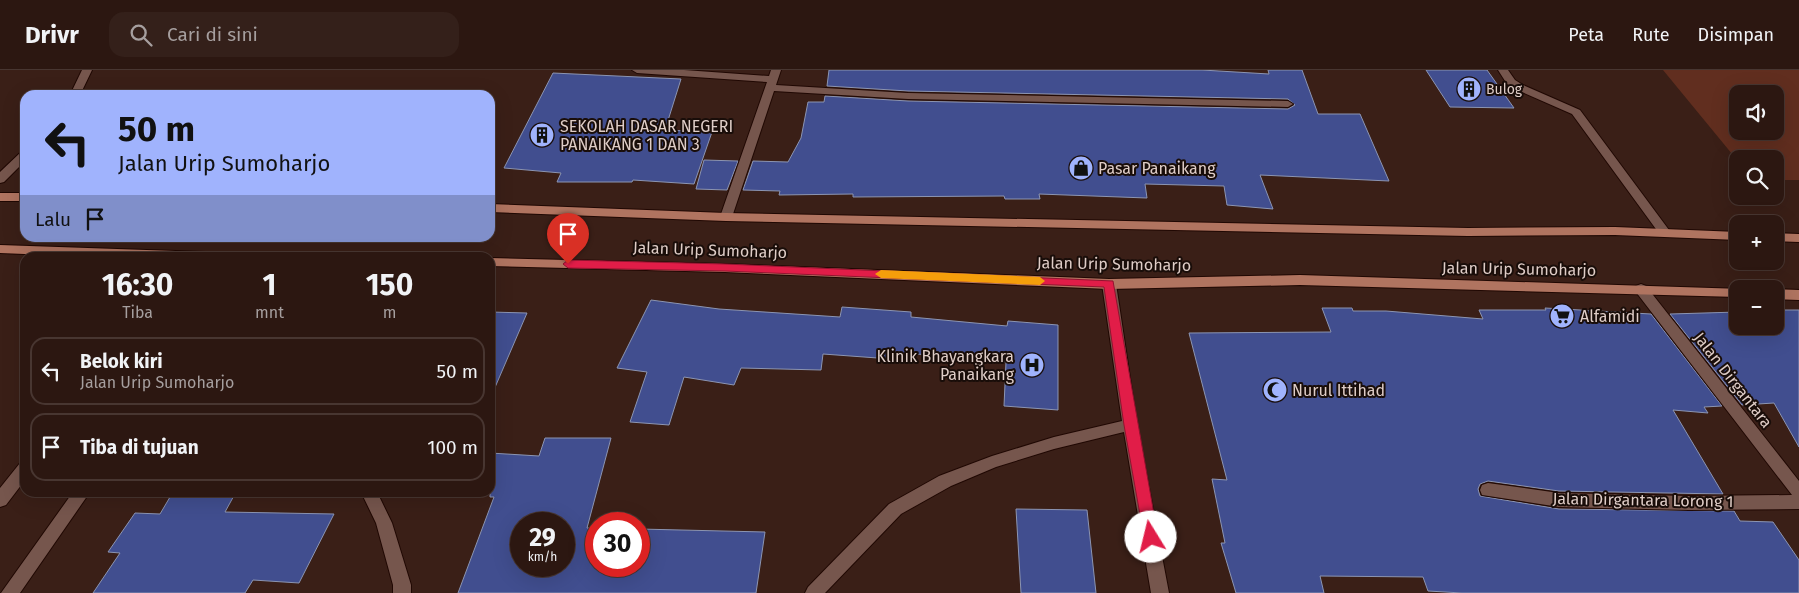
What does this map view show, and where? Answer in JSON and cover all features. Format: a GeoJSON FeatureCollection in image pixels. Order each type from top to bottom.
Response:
{"type":"FeatureCollection","features":[{"type":"Feature","properties":{"kind":"highway"},"geometry":{"type":"LineString","coordinates":[[0,197],[20,198]]}},
{"type":"Feature","properties":{"kind":"highway","name":"Jalan Urip Sumoharjo"},"geometry":{"type":"LineString","coordinates":[[495,208],[726,217],[1729,236]]}},
{"type":"Feature","properties":{"kind":"highway"},"geometry":{"type":"LineString","coordinates":[[1784,237],[1799,238]]}},
{"type":"Feature","properties":{"kind":"highway"},"geometry":{"type":"LineString","coordinates":[[0,248],[96,252]]}},
{"type":"Feature","properties":{"kind":"highway","name":"Jalan Urip Sumoharjo"},"geometry":{"type":"LineString","coordinates":[[495,262],[725,268],[1109,284],[1300,280],[1729,292]]}},
{"type":"Feature","properties":{"kind":"highway"},"geometry":{"type":"LineString","coordinates":[[1784,294],[1799,295]]}},
{"type":"Feature","properties":{"kind":"street"},"geometry":{"type":"LineString","coordinates":[[77,90],[87,70]]}},
{"type":"Feature","properties":{"kind":"street"},"geometry":{"type":"LineString","coordinates":[[637,70],[773,79],[908,96],[1288,104]]}},
{"type":"Feature","properties":{"kind":"street"},"geometry":{"type":"LineString","coordinates":[[1503,70],[1511,82],[1519,87],[1576,112],[1665,233]]}},
{"type":"Feature","properties":{"kind":"street"},"geometry":{"type":"LineString","coordinates":[[726,217],[773,79]]}},
{"type":"Feature","properties":{"kind":"street"},"geometry":{"type":"LineString","coordinates":[[0,179],[20,159]]}},
{"type":"Feature","properties":{"kind":"street"},"geometry":{"type":"LineString","coordinates":[[1109,284],[1130,425],[1160,593]]}},
{"type":"Feature","properties":{"kind":"street","name":"Jalan Dirgantara"},"geometry":{"type":"LineString","coordinates":[[1642,289],[1799,493]]}},
{"type":"Feature","properties":{"kind":"street"},"geometry":{"type":"LineString","coordinates":[[814,593],[895,509],[945,481],[992,462],[1054,443],[1130,425]]}},
{"type":"Feature","properties":{"kind":"street"},"geometry":{"type":"LineString","coordinates":[[0,500],[20,474]]}},
{"type":"Feature","properties":{"kind":"street","name":"Jalan Dirgantara Lorong 1"},"geometry":{"type":"LineString","coordinates":[[1488,490],[1559,500],[1689,503],[1799,502]]}},
{"type":"Feature","properties":{"kind":"street"},"geometry":{"type":"LineString","coordinates":[[10,593],[78,497]]}},
{"type":"Feature","properties":{"kind":"street"},"geometry":{"type":"LineString","coordinates":[[371,497],[384,523],[402,585],[402,593]]}},
{"type":"Feature","properties":{"kind":"shaded area"},"geometry":{"type":"Polygon","coordinates":[[[1663,70],[1799,70],[1799,180],[1784,180],[1784,150],[1729,150],[1663,70]]]}},
{"type":"Feature","properties":{"kind":"building"},"geometry":{"type":"Polygon","coordinates":[[[829,70],[1202,70],[1269,74],[1268,70],[1302,70],[1318,114],[1360,114],[1389,181],[1260,175],[1273,209],[1227,205],[1224,186],[1145,184],[1147,198],[1039,194],[1040,199],[1005,199],[1004,196],[853,197],[853,194],[779,195],[780,191],[743,190],[753,161],[788,162],[801,138],[808,102],[824,102],[825,96],[908,101],[1288,109],[1295,105],[1288,99],[908,91],[827,86],[829,70]]]}},
{"type":"Feature","properties":{"kind":"building","name":"Bulog"},"geometry":{"type":"Polygon","coordinates":[[[1426,70],[1487,70],[1514,108],[1450,107],[1426,70]]]}},
{"type":"Feature","properties":{"kind":"building"},"geometry":{"type":"Polygon","coordinates":[[[553,73],[681,79],[665,130],[712,132],[694,184],[633,180],[632,182],[557,182],[561,173],[504,168],[553,73]]]}},
{"type":"Feature","properties":{"kind":"building"},"geometry":{"type":"Polygon","coordinates":[[[704,160],[738,161],[727,190],[696,189],[704,160]]]}},
{"type":"Feature","properties":{"kind":"building"},"geometry":{"type":"Polygon","coordinates":[[[651,300],[719,309],[840,317],[842,307],[911,312],[911,317],[1007,326],[1008,321],[1058,325],[1058,410],[1004,406],[1006,362],[906,353],[905,360],[823,354],[821,370],[741,368],[734,385],[684,377],[669,425],[630,422],[647,372],[617,368],[651,300]]]}},
{"type":"Feature","properties":{"kind":"building"},"geometry":{"type":"Polygon","coordinates":[[[1322,308],[1352,308],[1353,311],[1386,311],[1483,319],[1479,310],[1546,310],[1545,308],[1651,314],[1722,406],[1704,407],[1708,413],[1673,410],[1723,494],[1559,491],[1488,481],[1480,484],[1478,489],[1480,496],[1559,509],[1734,511],[1740,521],[1773,522],[1799,560],[1799,593],[1462,593],[1428,591],[1423,577],[1320,576],[1324,593],[1236,593],[1221,543],[1225,543],[1212,479],[1227,480],[1189,333],[1331,332],[1322,308]]]}},
{"type":"Feature","properties":{"kind":"building"},"geometry":{"type":"Polygon","coordinates":[[[1784,310],[1799,310],[1799,447],[1774,403],[1742,405],[1670,314],[1729,312],[1729,335],[1784,335],[1784,310]]]}},
{"type":"Feature","properties":{"kind":"building"},"geometry":{"type":"Polygon","coordinates":[[[495,312],[527,313],[495,387],[495,312]]]}},
{"type":"Feature","properties":{"kind":"building"},"geometry":{"type":"Polygon","coordinates":[[[545,438],[611,438],[591,512],[585,512],[585,577],[650,577],[650,529],[765,532],[756,593],[458,593],[495,497],[495,453],[539,456],[545,438]]]}},
{"type":"Feature","properties":{"kind":"building"},"geometry":{"type":"Polygon","coordinates":[[[170,497],[233,497],[225,512],[334,514],[299,583],[253,580],[245,593],[93,593],[120,553],[108,552],[135,513],[160,514],[170,497]]]}},
{"type":"Feature","properties":{"kind":"building"},"geometry":{"type":"Polygon","coordinates":[[[1016,509],[1087,510],[1096,593],[1021,593],[1016,509]]]}},
{"type":"Feature","properties":{"kind":"slow traffic"},"geometry":{"type":"LineString","coordinates":[[881,274],[1040,281]]}},
{"type":"Feature","properties":{"kind":"place","name":"Bulog"},"geometry":{"type":"Point","coordinates":[1469,89]}},
{"type":"Feature","properties":{"kind":"place","name":"SEKOLAH DASAR NEGERI PANAIKANG 1 DAN 3"},"geometry":{"type":"Point","coordinates":[542,135]}},
{"type":"Feature","properties":{"kind":"place","name":"Pasar Panaikang"},"geometry":{"type":"Point","coordinates":[1081,168]}},
{"type":"Feature","properties":{"kind":"place","name":"Alfamidi"},"geometry":{"type":"Point","coordinates":[1562,316]}},
{"type":"Feature","properties":{"kind":"place","name":"Klinik Bhayangkara Panaikang"},"geometry":{"type":"Point","coordinates":[1032,365]}},
{"type":"Feature","properties":{"kind":"place","name":"Nurul Ittihad"},"geometry":{"type":"Point","coordinates":[1275,390]}},
{"type":"Feature","properties":{"kind":"route"},"geometry":{"type":"LineString","coordinates":[[568,264],[725,268],[1109,284],[1130,425],[1151,537]]}}]}
